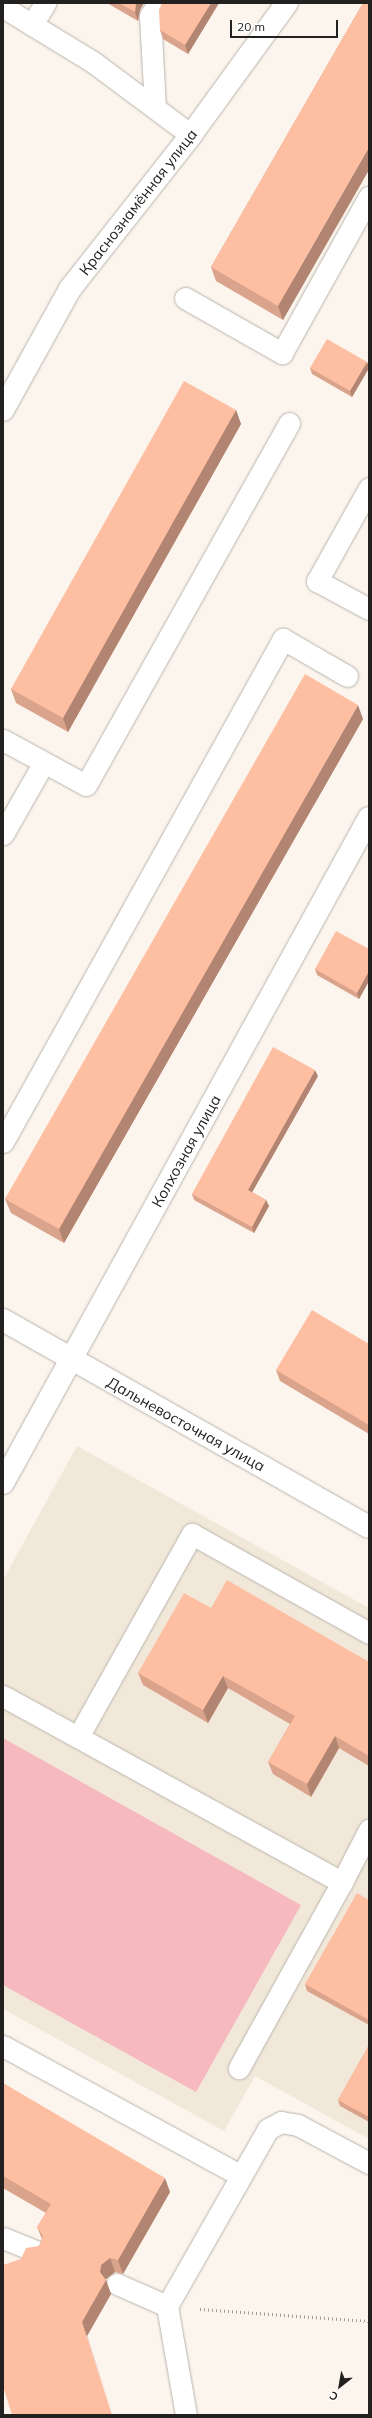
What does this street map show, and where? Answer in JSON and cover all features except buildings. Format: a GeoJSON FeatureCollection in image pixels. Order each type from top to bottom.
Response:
{"type":"FeatureCollection","features":[{"type":"Feature","properties":{"kind":"street","name":"Краснознамённая улица"},"geometry":{"type":"LineString","coordinates":[[3,410],[70,289],[191,135],[287,3]]}},
{"type":"Feature","properties":{"kind":"street","name":"Колхозная улица"},"geometry":{"type":"LineString","coordinates":[[3,1483],[369,818]]}},
{"type":"Feature","properties":{"kind":"street","name":"Дальневосточная улица"},"geometry":{"type":"LineString","coordinates":[[3,1320],[369,1527]]}},
{"type":"Feature","properties":{"kind":"lane"},"geometry":{"type":"LineString","coordinates":[[32,25],[45,3]]}},
{"type":"Feature","properties":{"kind":"lane"},"geometry":{"type":"LineString","coordinates":[[154,108],[150,16],[158,3]]}},
{"type":"Feature","properties":{"kind":"lane"},"geometry":{"type":"LineString","coordinates":[[3,7],[93,62],[191,135]]}},
{"type":"Feature","properties":{"kind":"lane"},"geometry":{"type":"LineString","coordinates":[[185,298],[282,353],[369,197]]}},
{"type":"Feature","properties":{"kind":"lane"},"geometry":{"type":"LineString","coordinates":[[3,740],[43,764],[86,785],[290,423]]}},
{"type":"Feature","properties":{"kind":"lane"},"geometry":{"type":"LineString","coordinates":[[369,488],[317,581],[369,609]]}},
{"type":"Feature","properties":{"kind":"lane"},"geometry":{"type":"LineString","coordinates":[[3,1142],[283,639],[347,676]]}},
{"type":"Feature","properties":{"kind":"lane"},"geometry":{"type":"LineString","coordinates":[[3,834],[43,764]]}},
{"type":"Feature","properties":{"kind":"lane"},"geometry":{"type":"LineString","coordinates":[[78,1737],[192,1534],[369,1633]]}},
{"type":"Feature","properties":{"kind":"lane"},"geometry":{"type":"LineString","coordinates":[[3,1696],[342,1882]]}},
{"type":"Feature","properties":{"kind":"lane"},"geometry":{"type":"LineString","coordinates":[[239,2068],[342,1882],[369,1830]]}},
{"type":"Feature","properties":{"kind":"lane"},"geometry":{"type":"LineString","coordinates":[[3,2046],[241,2176]]}},
{"type":"Feature","properties":{"kind":"lane"},"geometry":{"type":"LineString","coordinates":[[186,2415],[167,2306],[268,2129],[281,2122],[298,2125],[369,2163]]}},
{"type":"Feature","properties":{"kind":"lane"},"geometry":{"type":"LineString","coordinates":[[3,2238],[36,2251]]}},
{"type":"Feature","properties":{"kind":"lane"},"geometry":{"type":"LineString","coordinates":[[117,2284],[167,2306]]}},
{"type":"Feature","properties":{"kind":"path"},"geometry":{"type":"LineString","coordinates":[[167,2306],[369,2321]]}},
{"type":"Feature","properties":{"kind":"shaded area"},"geometry":{"type":"Polygon","coordinates":[[[77,1446],[369,1608],[369,2139],[255,2076],[224,2131],[3,2009],[3,1580],[77,1446]]]}},
{"type":"Feature","properties":{"kind":"shaded area"},"geometry":{"type":"Polygon","coordinates":[[[3,1738],[301,1905],[196,2092],[3,1985],[3,1738]]]}}]}
